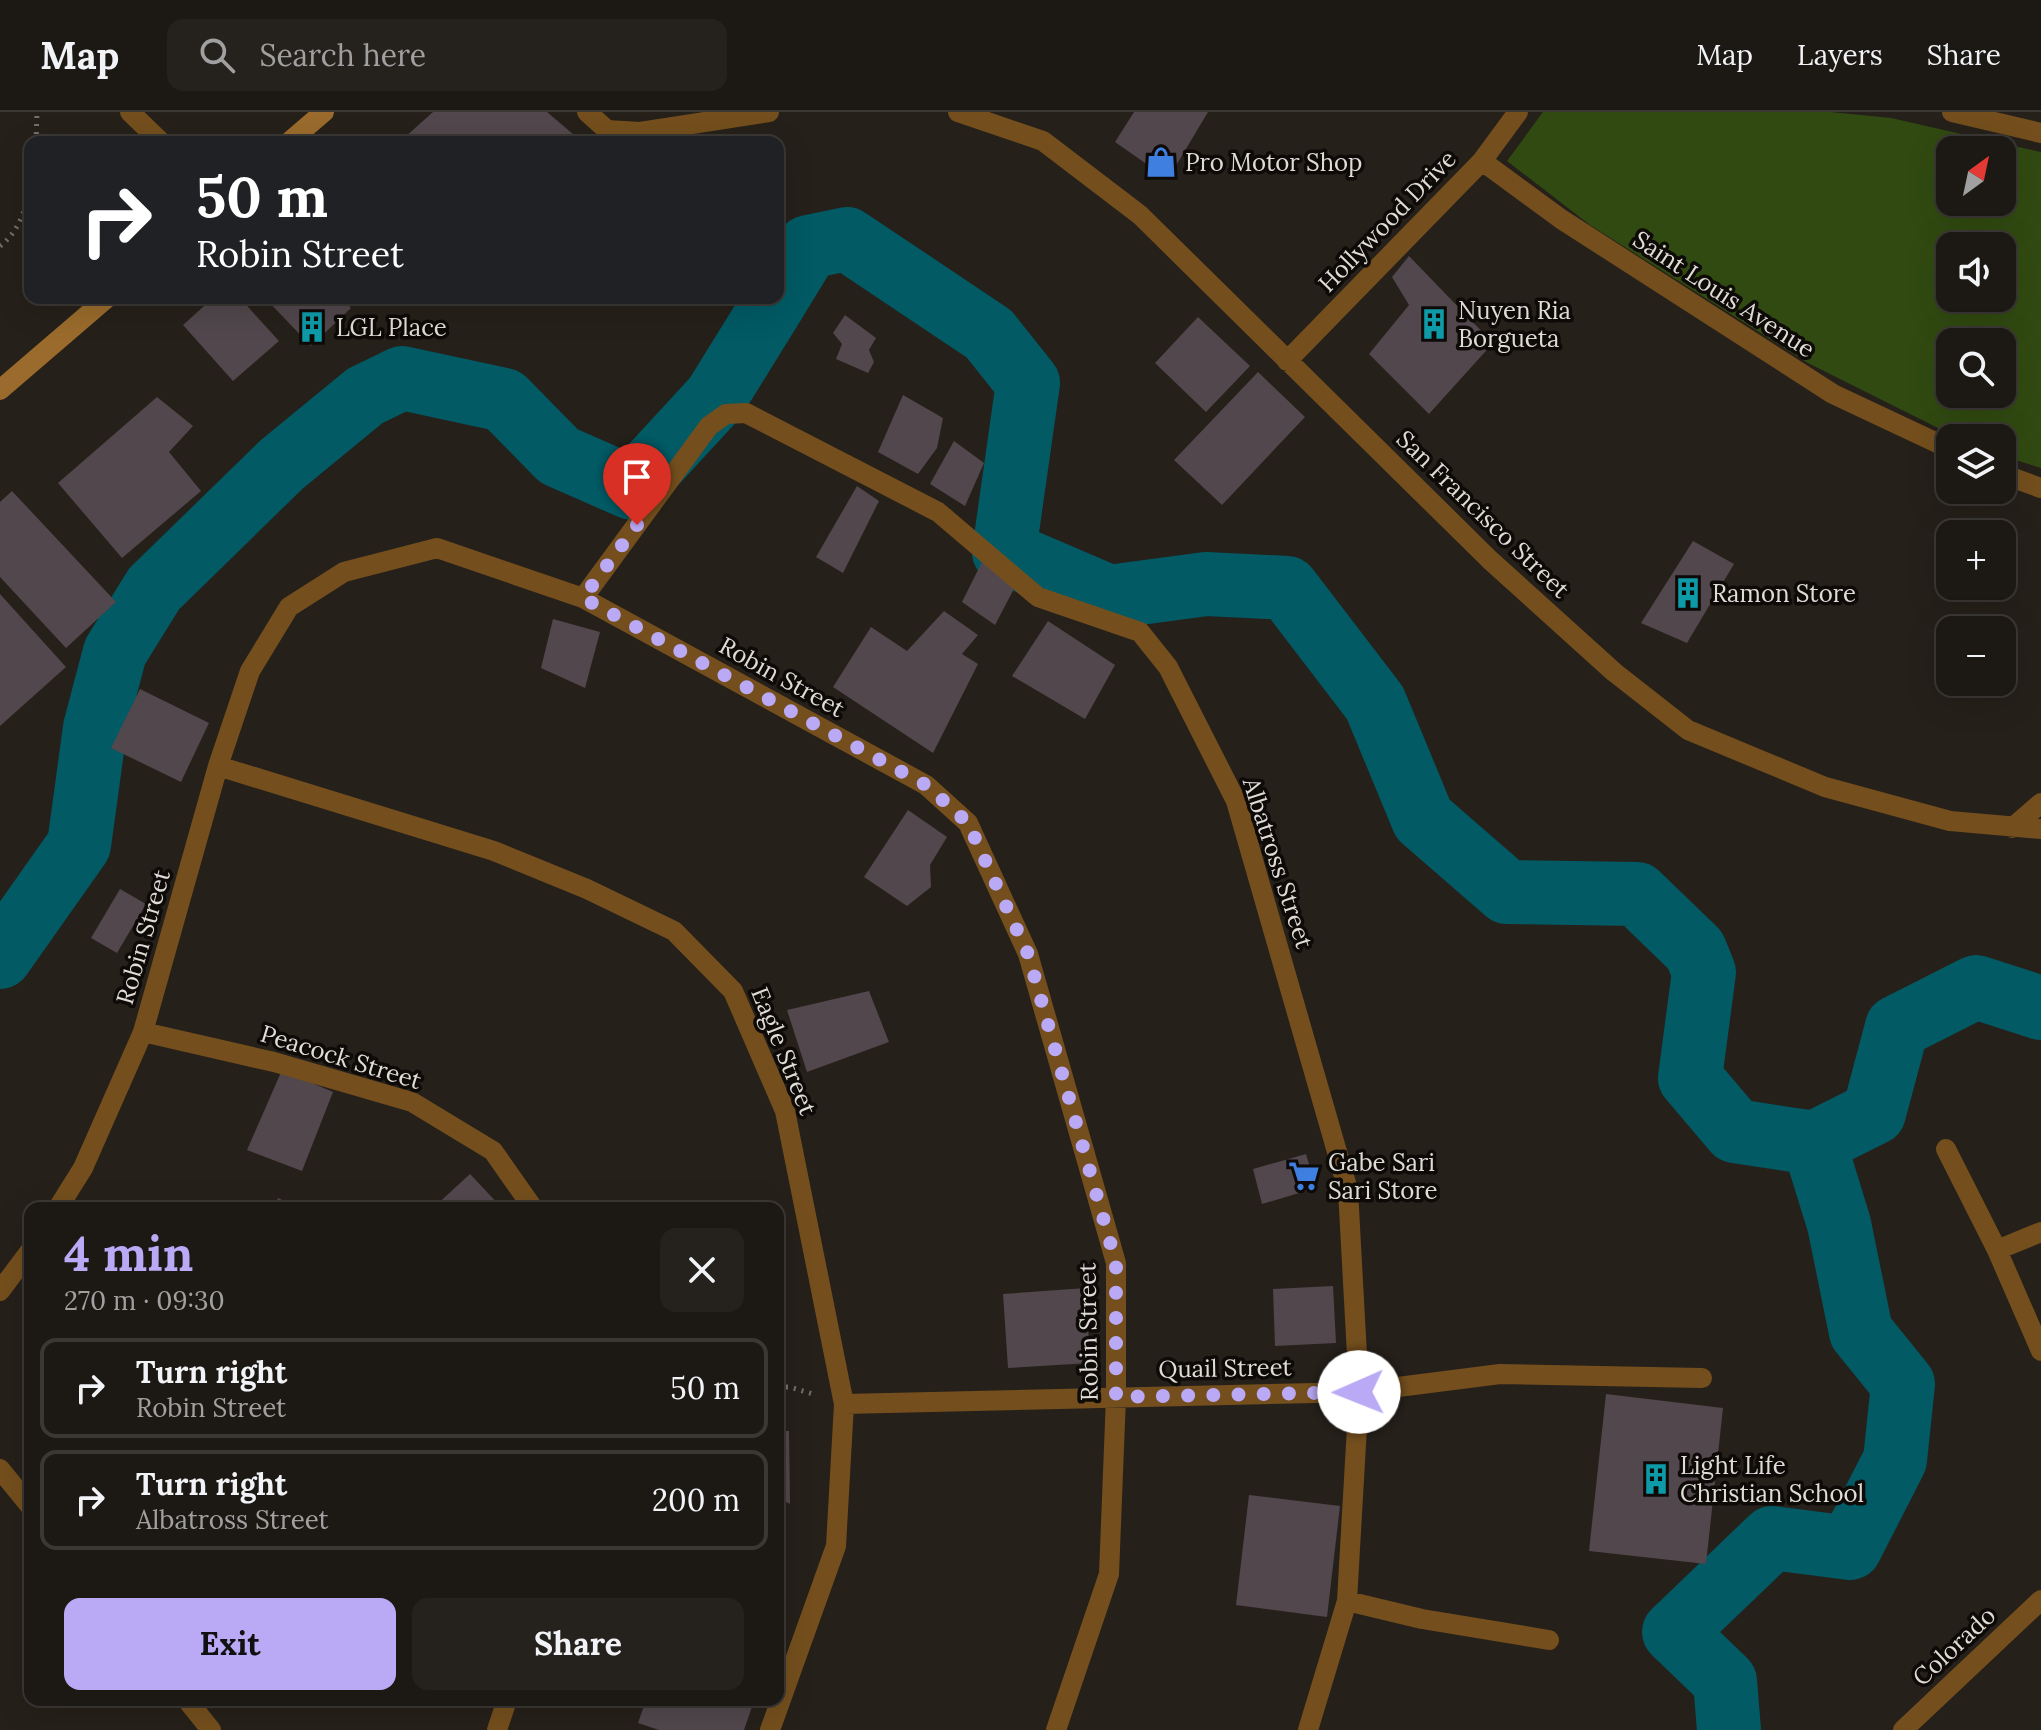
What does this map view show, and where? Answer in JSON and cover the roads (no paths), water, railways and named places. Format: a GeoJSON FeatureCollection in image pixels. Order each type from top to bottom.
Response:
{"type":"FeatureCollection","features":[{"type":"Feature","properties":{"kind":"street"},"geometry":{"type":"LineString","coordinates":[[130,112],[155,136]]}},
{"type":"Feature","properties":{"kind":"street"},"geometry":{"type":"LineString","coordinates":[[296,136],[324,112]]}},
{"type":"Feature","properties":{"kind":"street"},"geometry":{"type":"LineString","coordinates":[[587,112],[606,136],[769,112]]}},
{"type":"Feature","properties":{"kind":"street","name":"San Francisco Street"},"geometry":{"type":"LineString","coordinates":[[958,112],[1043,141],[1140,215],[1490,560],[1614,672],[1688,730],[1825,787],[1950,821],[2041,829]]}},
{"type":"Feature","properties":{"kind":"street","name":"Hollywood Drive"},"geometry":{"type":"LineString","coordinates":[[1287,361],[1482,161],[1518,112]]}},
{"type":"Feature","properties":{"kind":"street"},"geometry":{"type":"LineString","coordinates":[[1952,112],[2041,133]]}},
{"type":"Feature","properties":{"kind":"street","name":"Saint Louis Avenue"},"geometry":{"type":"LineString","coordinates":[[1482,161],[1561,219],[1833,394],[1936,442]]}},
{"type":"Feature","properties":{"kind":"street"},"geometry":{"type":"LineString","coordinates":[[0,390],[100,304]]}},
{"type":"Feature","properties":{"kind":"street","name":"Albatross Street"},"geometry":{"type":"LineString","coordinates":[[583,598],[709,426],[726,414],[746,413],[938,512],[1038,597],[1140,632],[1168,667],[1236,801],[1348,1190],[1359,1392],[1347,1601],[1308,1730]]}},
{"type":"Feature","properties":{"kind":"street"},"geometry":{"type":"LineString","coordinates":[[2016,479],[2041,488]]}},
{"type":"Feature","properties":{"kind":"street","name":"Robin Street"},"geometry":{"type":"LineString","coordinates":[[62,1202],[83,1168],[143,1032],[218,766],[250,671],[289,607],[344,572],[437,548],[583,598],[926,785],[968,823],[1028,954],[1116,1263],[1116,1397],[1109,1574],[1056,1730]]}},
{"type":"Feature","properties":{"kind":"street","name":"Eagle Street"},"geometry":{"type":"LineString","coordinates":[[218,766],[494,851],[587,889],[674,931],[733,991],[785,1111],[844,1404],[836,1546],[784,1691]]}},
{"type":"Feature","properties":{"kind":"street"},"geometry":{"type":"LineString","coordinates":[[2012,828],[2041,803]]}},
{"type":"Feature","properties":{"kind":"street","name":"Peacock Street"},"geometry":{"type":"LineString","coordinates":[[143,1032],[274,1062],[412,1102],[493,1151],[529,1202]]}},
{"type":"Feature","properties":{"kind":"street"},"geometry":{"type":"LineString","coordinates":[[1946,1149],[1997,1250],[2041,1351]]}},
{"type":"Feature","properties":{"kind":"street"},"geometry":{"type":"LineString","coordinates":[[1997,1250],[2041,1232]]}},
{"type":"Feature","properties":{"kind":"street"},"geometry":{"type":"LineString","coordinates":[[0,1291],[24,1259]]}},
{"type":"Feature","properties":{"kind":"street","name":"Quail Street"},"geometry":{"type":"LineString","coordinates":[[844,1404],[1359,1392],[1500,1374],[1702,1378]]}},
{"type":"Feature","properties":{"kind":"street"},"geometry":{"type":"LineString","coordinates":[[0,1469],[24,1499]]}},
{"type":"Feature","properties":{"kind":"street","name":"Colorado"},"geometry":{"type":"LineString","coordinates":[[1903,1730],[2041,1600]]}},
{"type":"Feature","properties":{"kind":"street"},"geometry":{"type":"LineString","coordinates":[[1347,1601],[1412,1617],[1549,1640]]}},
{"type":"Feature","properties":{"kind":"street"},"geometry":{"type":"LineString","coordinates":[[192,1706],[211,1730]]}},
{"type":"Feature","properties":{"kind":"street"},"geometry":{"type":"LineString","coordinates":[[497,1730],[505,1706]]}},
{"type":"Feature","properties":{"kind":"street","name":"Eagle Street"},"geometry":{"type":"LineString","coordinates":[[770,1730],[779,1706]]}},
{"type":"Feature","properties":{"kind":"waterway"},"geometry":{"type":"LineString","coordinates":[[784,286],[808,247],[847,239],[989,334],[1028,383],[1004,552],[1109,597],[1206,584],[1287,588],[1375,703],[1423,819],[1507,892],[1637,894],[1695,950],[1704,972],[1690,1078],[1735,1131],[1814,1143],[1874,1113],[1897,1027],[1976,987],[2041,1008]]}},
{"type":"Feature","properties":{"kind":"waterway"},"geometry":{"type":"LineString","coordinates":[[0,957],[79,845],[95,728],[115,652],[154,589],[281,465],[365,396],[402,378],[504,400],[559,456],[632,488],[715,398],[773,304]]}},
{"type":"Feature","properties":{"kind":"waterway"},"geometry":{"type":"LineString","coordinates":[[1729,1730],[1725,1681],[1674,1632],[1772,1538],[1850,1548],[1895,1460],[1903,1384],[1861,1332],[1839,1224],[1814,1143]]}},
{"type":"Feature","properties":{"kind":"place","name":"Pro Motor Shop"},"geometry":{"type":"Point","coordinates":[1161,162]}},
{"type":"Feature","properties":{"kind":"place","name":"Nuyen Ria Borgueta"},"geometry":{"type":"Point","coordinates":[1434,324]}},
{"type":"Feature","properties":{"kind":"place","name":"LGL Place"},"geometry":{"type":"Point","coordinates":[312,327]}},
{"type":"Feature","properties":{"kind":"place","name":"Ramon Store"},"geometry":{"type":"Point","coordinates":[1688,593]}},
{"type":"Feature","properties":{"kind":"place","name":"Gabe Sari Sari Store"},"geometry":{"type":"Point","coordinates":[1304,1176]}},
{"type":"Feature","properties":{"kind":"place","name":"Light Life Christian School"},"geometry":{"type":"Point","coordinates":[1656,1479]}}]}
